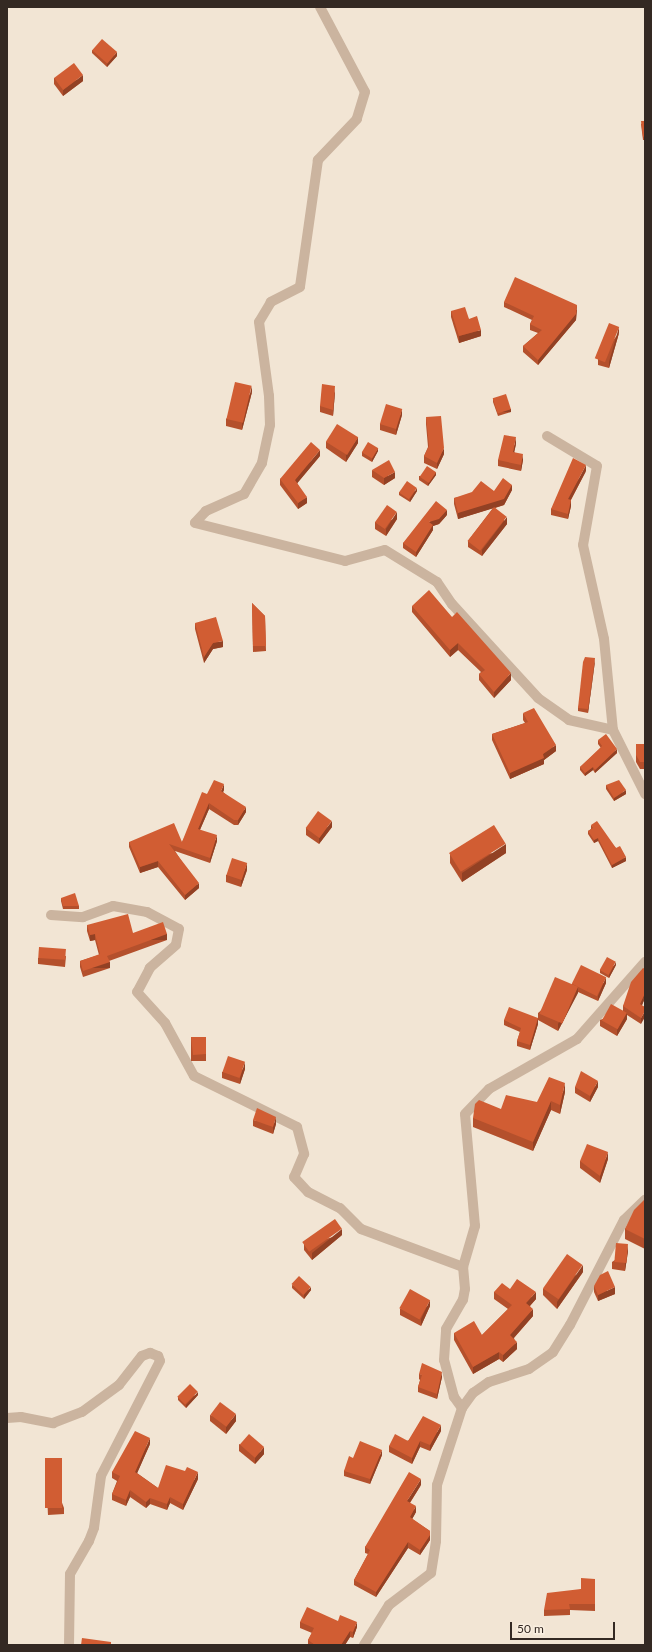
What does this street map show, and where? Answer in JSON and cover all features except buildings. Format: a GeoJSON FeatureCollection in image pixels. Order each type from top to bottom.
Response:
{"type":"FeatureCollection","features":[{"type":"Feature","properties":{"kind":"street"},"geometry":{"type":"LineString","coordinates":[[320,7],[364,92],[357,119],[318,160],[300,287],[272,302],[259,322],[269,396],[270,425],[262,463],[244,494],[206,511],[195,523],[345,561],[385,550],[437,582],[452,604],[538,698],[569,720],[613,730]]}},
{"type":"Feature","properties":{"kind":"street"},"geometry":{"type":"LineString","coordinates":[[547,436],[597,466],[583,545],[604,639],[613,730],[645,794]]}},
{"type":"Feature","properties":{"kind":"street"},"geometry":{"type":"LineString","coordinates":[[51,915],[83,917],[113,906],[147,912],[179,929],[176,945],[150,968],[137,992],[165,1023],[194,1076],[298,1127],[304,1154],[294,1177],[308,1192],[340,1208],[361,1229],[463,1267]]}},
{"type":"Feature","properties":{"kind":"street"},"geometry":{"type":"LineString","coordinates":[[462,1408],[454,1397],[444,1360],[446,1329],[463,1300],[465,1289],[463,1267],[475,1226],[465,1114],[489,1090],[577,1039],[645,962]]}},
{"type":"Feature","properties":{"kind":"street"},"geometry":{"type":"LineString","coordinates":[[364,1645],[389,1605],[431,1572],[436,1541],[437,1485],[462,1408],[473,1393],[489,1382],[529,1369],[553,1352],[570,1325],[624,1220],[645,1200]]}},
{"type":"Feature","properties":{"kind":"street"},"geometry":{"type":"LineString","coordinates":[[7,1418],[21,1417],[53,1424],[82,1412],[112,1390],[142,1356],[150,1353],[158,1356],[160,1361],[102,1476],[94,1528],[70,1574],[69,1645]]}}]}
